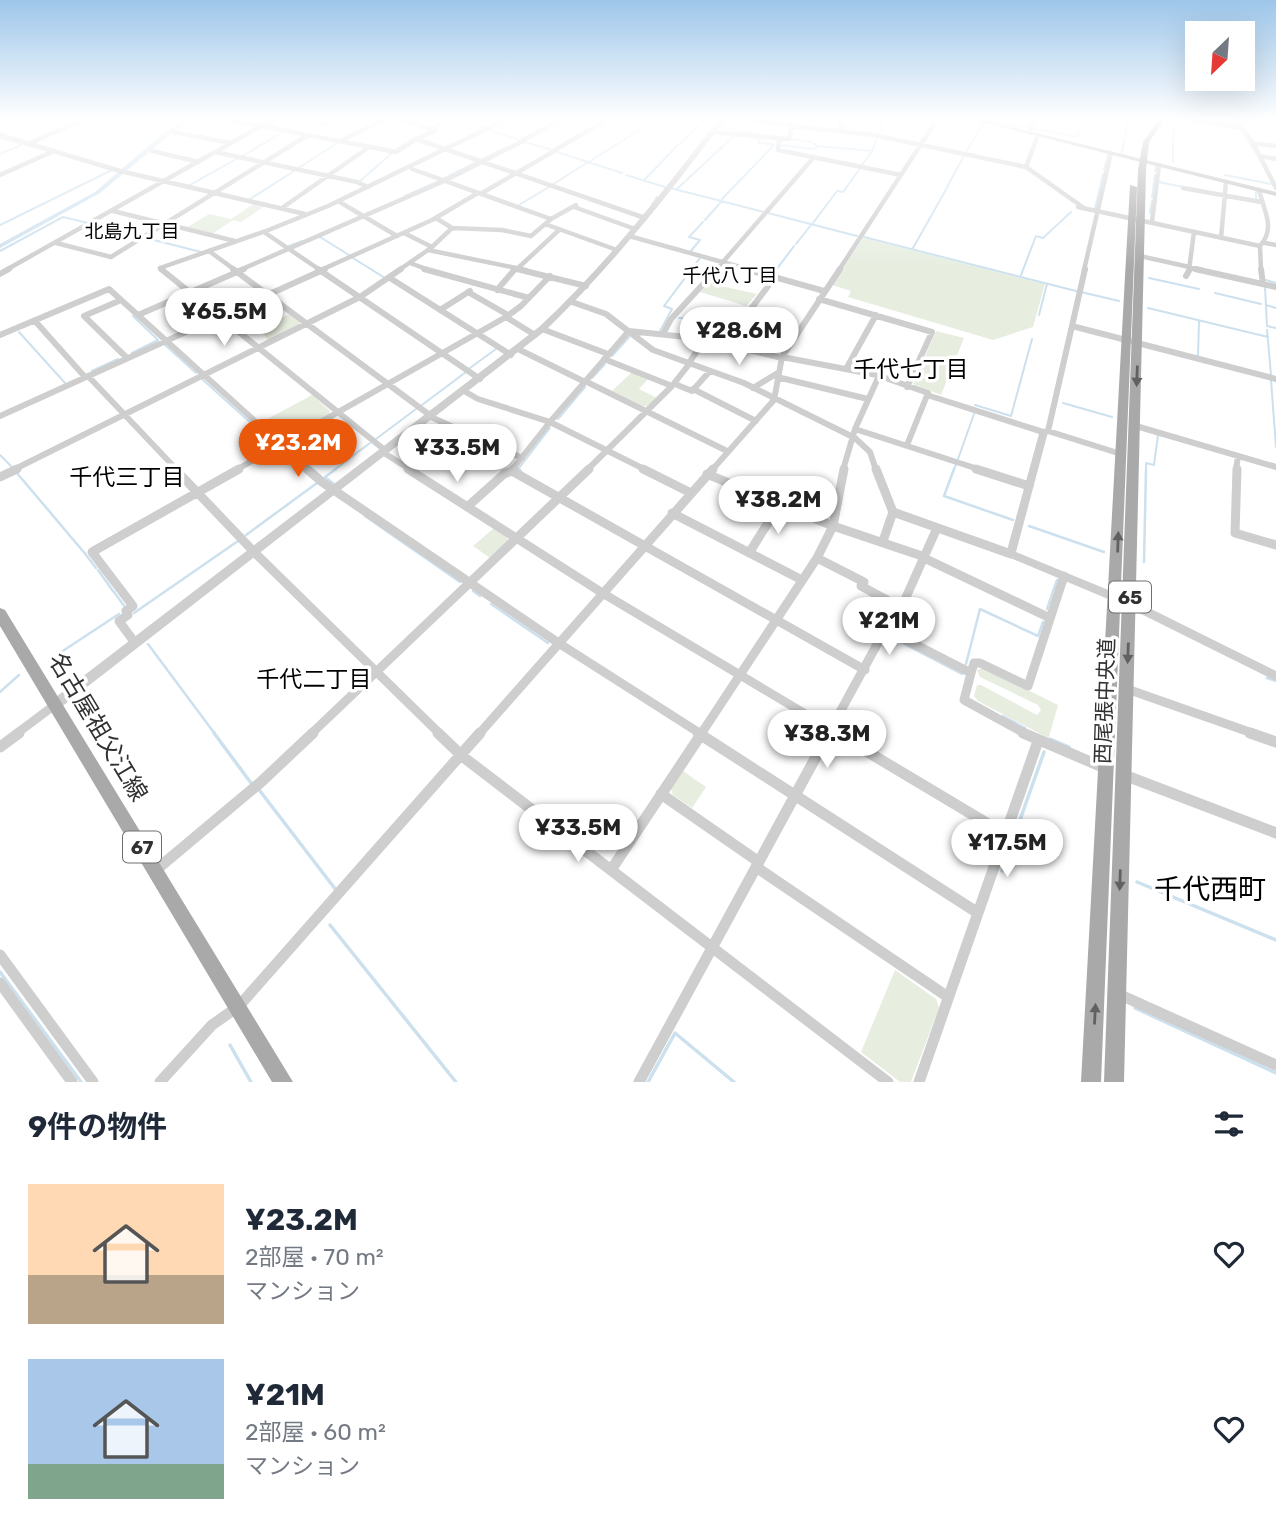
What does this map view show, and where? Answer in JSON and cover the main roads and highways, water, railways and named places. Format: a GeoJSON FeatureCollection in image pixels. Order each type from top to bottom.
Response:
{"type":"FeatureCollection","features":[{"type":"Feature","properties":{"kind":"main road","name":"西尾張中央道"},"geometry":{"type":"LineString","coordinates":[[1091,1082],[1121,454],[1140,256],[1140,168]]}},
{"type":"Feature","properties":{"kind":"main road","name":"西尾張中央道"},"geometry":{"type":"LineString","coordinates":[[1114,1082],[1136,426],[1132,342],[1141,220],[1146,195],[1141,168]]}},
{"type":"Feature","properties":{"kind":"main road"},"geometry":{"type":"LineString","coordinates":[[1173,168],[1276,194]]}},
{"type":"Feature","properties":{"kind":"main road","name":"名古屋祖父江線"},"geometry":{"type":"LineString","coordinates":[[0,614],[283,1082]]}},
{"type":"Feature","properties":{"kind":"water"},"geometry":{"type":"Polygon","coordinates":[[[122,168],[129,168],[100,193],[0,248],[0,244],[95,192],[122,168]]]}},
{"type":"Feature","properties":{"kind":"waterway"},"geometry":{"type":"LineString","coordinates":[[190,185],[219,168]]}},
{"type":"Feature","properties":{"kind":"waterway"},"geometry":{"type":"LineString","coordinates":[[360,181],[374,168]]}},
{"type":"Feature","properties":{"kind":"waterway"},"geometry":{"type":"LineString","coordinates":[[443,179],[463,168]]}},
{"type":"Feature","properties":{"kind":"waterway"},"geometry":{"type":"LineString","coordinates":[[552,185],[578,168]]}},
{"type":"Feature","properties":{"kind":"waterway"},"geometry":{"type":"LineString","coordinates":[[608,168],[622,173]]}},
{"type":"Feature","properties":{"kind":"waterway"},"geometry":{"type":"LineString","coordinates":[[645,179],[655,168]]}},
{"type":"Feature","properties":{"kind":"waterway"},"geometry":{"type":"LineString","coordinates":[[678,188],[699,168]]}},
{"type":"Feature","properties":{"kind":"waterway"},"geometry":{"type":"LineString","coordinates":[[722,199],[751,168]]}},
{"type":"Feature","properties":{"kind":"waterway"},"geometry":{"type":"LineString","coordinates":[[813,223],[837,191],[843,192],[860,168]]}},
{"type":"Feature","properties":{"kind":"waterway"},"geometry":{"type":"LineString","coordinates":[[948,185],[957,168]]}},
{"type":"Feature","properties":{"kind":"waterway"},"geometry":{"type":"LineString","coordinates":[[0,225],[112,170]]}},
{"type":"Feature","properties":{"kind":"waterway"},"geometry":{"type":"LineString","coordinates":[[250,199],[294,171]]}},
{"type":"Feature","properties":{"kind":"waterway"},"geometry":{"type":"LineString","coordinates":[[1095,209],[1103,174]]}},
{"type":"Feature","properties":{"kind":"waterway"},"geometry":{"type":"LineString","coordinates":[[626,175],[665,187]]}},
{"type":"Feature","properties":{"kind":"waterway"},"geometry":{"type":"LineString","coordinates":[[1153,189],[1155,175]]}},
{"type":"Feature","properties":{"kind":"waterway"},"geometry":{"type":"LineString","coordinates":[[1225,175],[1271,184]]}},
{"type":"Feature","properties":{"kind":"waterway"},"geometry":{"type":"LineString","coordinates":[[405,196],[439,181]]}},
{"type":"Feature","properties":{"kind":"waterway"},"geometry":{"type":"LineString","coordinates":[[1159,182],[1183,187]]}},
{"type":"Feature","properties":{"kind":"waterway"},"geometry":{"type":"LineString","coordinates":[[913,248],[948,186]]}},
{"type":"Feature","properties":{"kind":"waterway"},"geometry":{"type":"LineString","coordinates":[[519,205],[549,187]]}},
{"type":"Feature","properties":{"kind":"waterway"},"geometry":{"type":"LineString","coordinates":[[671,188],[685,192]]}},
{"type":"Feature","properties":{"kind":"waterway"},"geometry":{"type":"LineString","coordinates":[[1152,197],[1153,191]]}},
{"type":"Feature","properties":{"kind":"waterway"},"geometry":{"type":"LineString","coordinates":[[686,192],[764,212]]}},
{"type":"Feature","properties":{"kind":"waterway"},"geometry":{"type":"LineString","coordinates":[[1256,192],[1256,200]]}},
{"type":"Feature","properties":{"kind":"waterway"},"geometry":{"type":"LineString","coordinates":[[652,205],[657,197]]}},
{"type":"Feature","properties":{"kind":"waterway"},"geometry":{"type":"LineString","coordinates":[[1150,213],[1152,201]]}},
{"type":"Feature","properties":{"kind":"waterway"},"geometry":{"type":"LineString","coordinates":[[705,220],[721,202]]}},
{"type":"Feature","properties":{"kind":"waterway"},"geometry":{"type":"LineString","coordinates":[[1021,275],[1036,236],[1043,238],[1071,212]]}},
{"type":"Feature","properties":{"kind":"waterway"},"geometry":{"type":"LineString","coordinates":[[768,213],[857,236]]}},
{"type":"Feature","properties":{"kind":"waterway"},"geometry":{"type":"LineString","coordinates":[[0,251],[63,217],[88,223]]}},
{"type":"Feature","properties":{"kind":"waterway"},"geometry":{"type":"LineString","coordinates":[[690,252],[700,240],[689,237],[703,222]]}},
{"type":"Feature","properties":{"kind":"waterway"},"geometry":{"type":"LineString","coordinates":[[92,224],[142,237]]}},
{"type":"Feature","properties":{"kind":"waterway"},"geometry":{"type":"LineString","coordinates":[[796,244],[811,225]]}},
{"type":"Feature","properties":{"kind":"waterway"},"geometry":{"type":"LineString","coordinates":[[320,237],[349,255]]}},
{"type":"Feature","properties":{"kind":"waterway"},"geometry":{"type":"LineString","coordinates":[[864,237],[1076,291]]}},
{"type":"Feature","properties":{"kind":"waterway"},"geometry":{"type":"LineString","coordinates":[[146,238],[201,252]]}},
{"type":"Feature","properties":{"kind":"waterway"},"geometry":{"type":"LineString","coordinates":[[289,246],[302,241]]}},
{"type":"Feature","properties":{"kind":"waterway"},"geometry":{"type":"LineString","coordinates":[[773,274],[794,246]]}},
{"type":"Feature","properties":{"kind":"waterway"},"geometry":{"type":"LineString","coordinates":[[353,258],[385,278]]}},
{"type":"Feature","properties":{"kind":"waterway"},"geometry":{"type":"LineString","coordinates":[[660,331],[672,309],[664,306],[700,258]]}},
{"type":"Feature","properties":{"kind":"waterway"},"geometry":{"type":"LineString","coordinates":[[1149,278],[1199,289]]}},
{"type":"Feature","properties":{"kind":"waterway"},"geometry":{"type":"LineString","coordinates":[[1266,280],[1276,283]]}},
{"type":"Feature","properties":{"kind":"waterway"},"geometry":{"type":"LineString","coordinates":[[1039,315],[1047,284]]}},
{"type":"Feature","properties":{"kind":"waterway"},"geometry":{"type":"LineString","coordinates":[[1265,287],[1267,326],[1276,328]]}},
{"type":"Feature","properties":{"kind":"waterway"},"geometry":{"type":"LineString","coordinates":[[1081,292],[1119,301]]}},
{"type":"Feature","properties":{"kind":"waterway"},"geometry":{"type":"LineString","coordinates":[[1215,293],[1261,304]]}},
{"type":"Feature","properties":{"kind":"waterway"},"geometry":{"type":"LineString","coordinates":[[1266,305],[1276,308]]}},
{"type":"Feature","properties":{"kind":"waterway"},"geometry":{"type":"LineString","coordinates":[[1148,308],[1268,337]]}},
{"type":"Feature","properties":{"kind":"waterway"},"geometry":{"type":"LineString","coordinates":[[132,353],[158,340],[133,316]]}},
{"type":"Feature","properties":{"kind":"waterway"},"geometry":{"type":"LineString","coordinates":[[679,318],[738,322]]}},
{"type":"Feature","properties":{"kind":"waterway"},"geometry":{"type":"LineString","coordinates":[[1198,356],[1199,321]]}},
{"type":"Feature","properties":{"kind":"waterway"},"geometry":{"type":"LineString","coordinates":[[743,326],[762,331]]}},
{"type":"Feature","properties":{"kind":"waterway"},"geometry":{"type":"LineString","coordinates":[[1267,330],[1268,337]]}},
{"type":"Feature","properties":{"kind":"waterway"},"geometry":{"type":"LineString","coordinates":[[19,332],[65,383]]}},
{"type":"Feature","properties":{"kind":"waterway"},"geometry":{"type":"LineString","coordinates":[[612,356],[629,337]]}},
{"type":"Feature","properties":{"kind":"waterway"},"geometry":{"type":"LineString","coordinates":[[1268,337],[1271,375]]}},
{"type":"Feature","properties":{"kind":"waterway"},"geometry":{"type":"LineString","coordinates":[[975,405],[1011,416],[1032,339]]}},
{"type":"Feature","properties":{"kind":"waterway"},"geometry":{"type":"LineString","coordinates":[[165,345],[196,373]]}},
{"type":"Feature","properties":{"kind":"waterway"},"geometry":{"type":"LineString","coordinates":[[470,368],[496,349]]}},
{"type":"Feature","properties":{"kind":"waterway"},"geometry":{"type":"LineString","coordinates":[[92,371],[118,359]]}},
{"type":"Feature","properties":{"kind":"waterway"},"geometry":{"type":"LineString","coordinates":[[592,378],[605,364]]}},
{"type":"Feature","properties":{"kind":"waterway"},"geometry":{"type":"LineString","coordinates":[[422,405],[466,372]]}},
{"type":"Feature","properties":{"kind":"waterway"},"geometry":{"type":"LineString","coordinates":[[202,379],[273,443]]}},
{"type":"Feature","properties":{"kind":"waterway"},"geometry":{"type":"LineString","coordinates":[[1271,380],[1276,447]]}},
{"type":"Feature","properties":{"kind":"waterway"},"geometry":{"type":"LineString","coordinates":[[558,419],[585,387]]}},
{"type":"Feature","properties":{"kind":"waterway"},"geometry":{"type":"LineString","coordinates":[[1063,403],[1112,417]]}},
{"type":"Feature","properties":{"kind":"waterway"},"geometry":{"type":"LineString","coordinates":[[376,439],[416,409]]}},
{"type":"Feature","properties":{"kind":"waterway"},"geometry":{"type":"LineString","coordinates":[[958,459],[974,414]]}},
{"type":"Feature","properties":{"kind":"waterway"},"geometry":{"type":"LineString","coordinates":[[520,470],[550,428]]}},
{"type":"Feature","properties":{"kind":"waterway"},"geometry":{"type":"LineString","coordinates":[[1146,469],[1146,463],[1154,465],[1158,435]]}},
{"type":"Feature","properties":{"kind":"waterway"},"geometry":{"type":"LineString","coordinates":[[334,470],[370,443]]}},
{"type":"Feature","properties":{"kind":"waterway"},"geometry":{"type":"LineString","coordinates":[[281,450],[304,470]]}},
{"type":"Feature","properties":{"kind":"waterway"},"geometry":{"type":"LineString","coordinates":[[0,455],[13,468]]}},
{"type":"Feature","properties":{"kind":"waterway"},"geometry":{"type":"LineString","coordinates":[[954,470],[956,464]]}},
{"type":"Feature","properties":{"kind":"waterway"},"geometry":{"type":"LineString","coordinates":[[334,484],[325,477],[336,469]]}},
{"type":"Feature","properties":{"kind":"waterway"},"geometry":{"type":"LineString","coordinates":[[519,469],[522,473]]}},
{"type":"Feature","properties":{"kind":"waterway"},"geometry":{"type":"LineString","coordinates":[[954,469],[944,496],[1013,520]]}},
{"type":"Feature","properties":{"kind":"waterway"},"geometry":{"type":"LineString","coordinates":[[1144,562],[1146,469]]}},
{"type":"Feature","properties":{"kind":"waterway"},"geometry":{"type":"LineString","coordinates":[[16,472],[82,550]]}},
{"type":"Feature","properties":{"kind":"waterway"},"geometry":{"type":"LineString","coordinates":[[246,535],[317,483]]}},
{"type":"Feature","properties":{"kind":"waterway"},"geometry":{"type":"LineString","coordinates":[[365,516],[460,582]]}},
{"type":"Feature","properties":{"kind":"waterway"},"geometry":{"type":"LineString","coordinates":[[1029,526],[1104,552]]}},
{"type":"Feature","properties":{"kind":"waterway"},"geometry":{"type":"LineString","coordinates":[[134,613],[238,541]]}},
{"type":"Feature","properties":{"kind":"waterway"},"geometry":{"type":"LineString","coordinates":[[83,551],[96,568]]}},
{"type":"Feature","properties":{"kind":"waterway"},"geometry":{"type":"LineString","coordinates":[[98,570],[113,591]]}},
{"type":"Feature","properties":{"kind":"waterway"},"geometry":{"type":"LineString","coordinates":[[1047,609],[1057,580]]}},
{"type":"Feature","properties":{"kind":"waterway"},"geometry":{"type":"LineString","coordinates":[[473,591],[480,596]]}},
{"type":"Feature","properties":{"kind":"waterway"},"geometry":{"type":"LineString","coordinates":[[114,592],[125,607]]}},
{"type":"Feature","properties":{"kind":"waterway"},"geometry":{"type":"LineString","coordinates":[[491,604],[548,643]]}},
{"type":"Feature","properties":{"kind":"waterway"},"geometry":{"type":"LineString","coordinates":[[966,664],[980,609],[1038,636],[1043,622]]}},
{"type":"Feature","properties":{"kind":"waterway"},"geometry":{"type":"LineString","coordinates":[[49,660],[119,614]]}},
{"type":"Feature","properties":{"kind":"waterway"},"geometry":{"type":"LineString","coordinates":[[889,636],[962,674]]}},
{"type":"Feature","properties":{"kind":"waterway"},"geometry":{"type":"LineString","coordinates":[[148,644],[215,734]]}},
{"type":"Feature","properties":{"kind":"waterway"},"geometry":{"type":"LineString","coordinates":[[0,692],[19,675]]}},
{"type":"Feature","properties":{"kind":"waterway"},"geometry":{"type":"LineString","coordinates":[[1267,678],[1276,681]]}},
{"type":"Feature","properties":{"kind":"waterway"},"geometry":{"type":"LineString","coordinates":[[1003,716],[1025,728]]}},
{"type":"Feature","properties":{"kind":"waterway"},"geometry":{"type":"LineString","coordinates":[[214,733],[251,783]]}},
{"type":"Feature","properties":{"kind":"waterway"},"geometry":{"type":"LineString","coordinates":[[1050,739],[1069,747]]}},
{"type":"Feature","properties":{"kind":"waterway"},"geometry":{"type":"LineString","coordinates":[[1002,871],[1044,752]]}},
{"type":"Feature","properties":{"kind":"waterway"},"geometry":{"type":"LineString","coordinates":[[260,791],[336,890]]}},
{"type":"Feature","properties":{"kind":"waterway"},"geometry":{"type":"LineString","coordinates":[[1137,882],[1276,940]]}},
{"type":"Feature","properties":{"kind":"waterway"},"geometry":{"type":"LineString","coordinates":[[330,925],[456,1082]]}},
{"type":"Feature","properties":{"kind":"waterway"},"geometry":{"type":"LineString","coordinates":[[0,972],[81,1082]]}},
{"type":"Feature","properties":{"kind":"waterway"},"geometry":{"type":"LineString","coordinates":[[1135,1008],[1276,1073]]}},
{"type":"Feature","properties":{"kind":"waterway"},"geometry":{"type":"LineString","coordinates":[[648,1082],[675,1033],[734,1082]]}},
{"type":"Feature","properties":{"kind":"waterway"},"geometry":{"type":"LineString","coordinates":[[230,1045],[251,1082]]}},
{"type":"Feature","properties":{"kind":"district","name":"北島九丁目"},"geometry":{"type":"Point","coordinates":[132,231]}},
{"type":"Feature","properties":{"kind":"district","name":"千代八丁目"},"geometry":{"type":"Point","coordinates":[730,275]}},
{"type":"Feature","properties":{"kind":"district","name":"千代七丁目"},"geometry":{"type":"Point","coordinates":[911,369]}},
{"type":"Feature","properties":{"kind":"district","name":"千代三丁目"},"geometry":{"type":"Point","coordinates":[127,477]}},
{"type":"Feature","properties":{"kind":"district","name":"千代二丁目"},"geometry":{"type":"Point","coordinates":[314,679]}},
{"type":"Feature","properties":{"kind":"district","name":"千代西町"},"geometry":{"type":"Point","coordinates":[1210,889]}}]}
